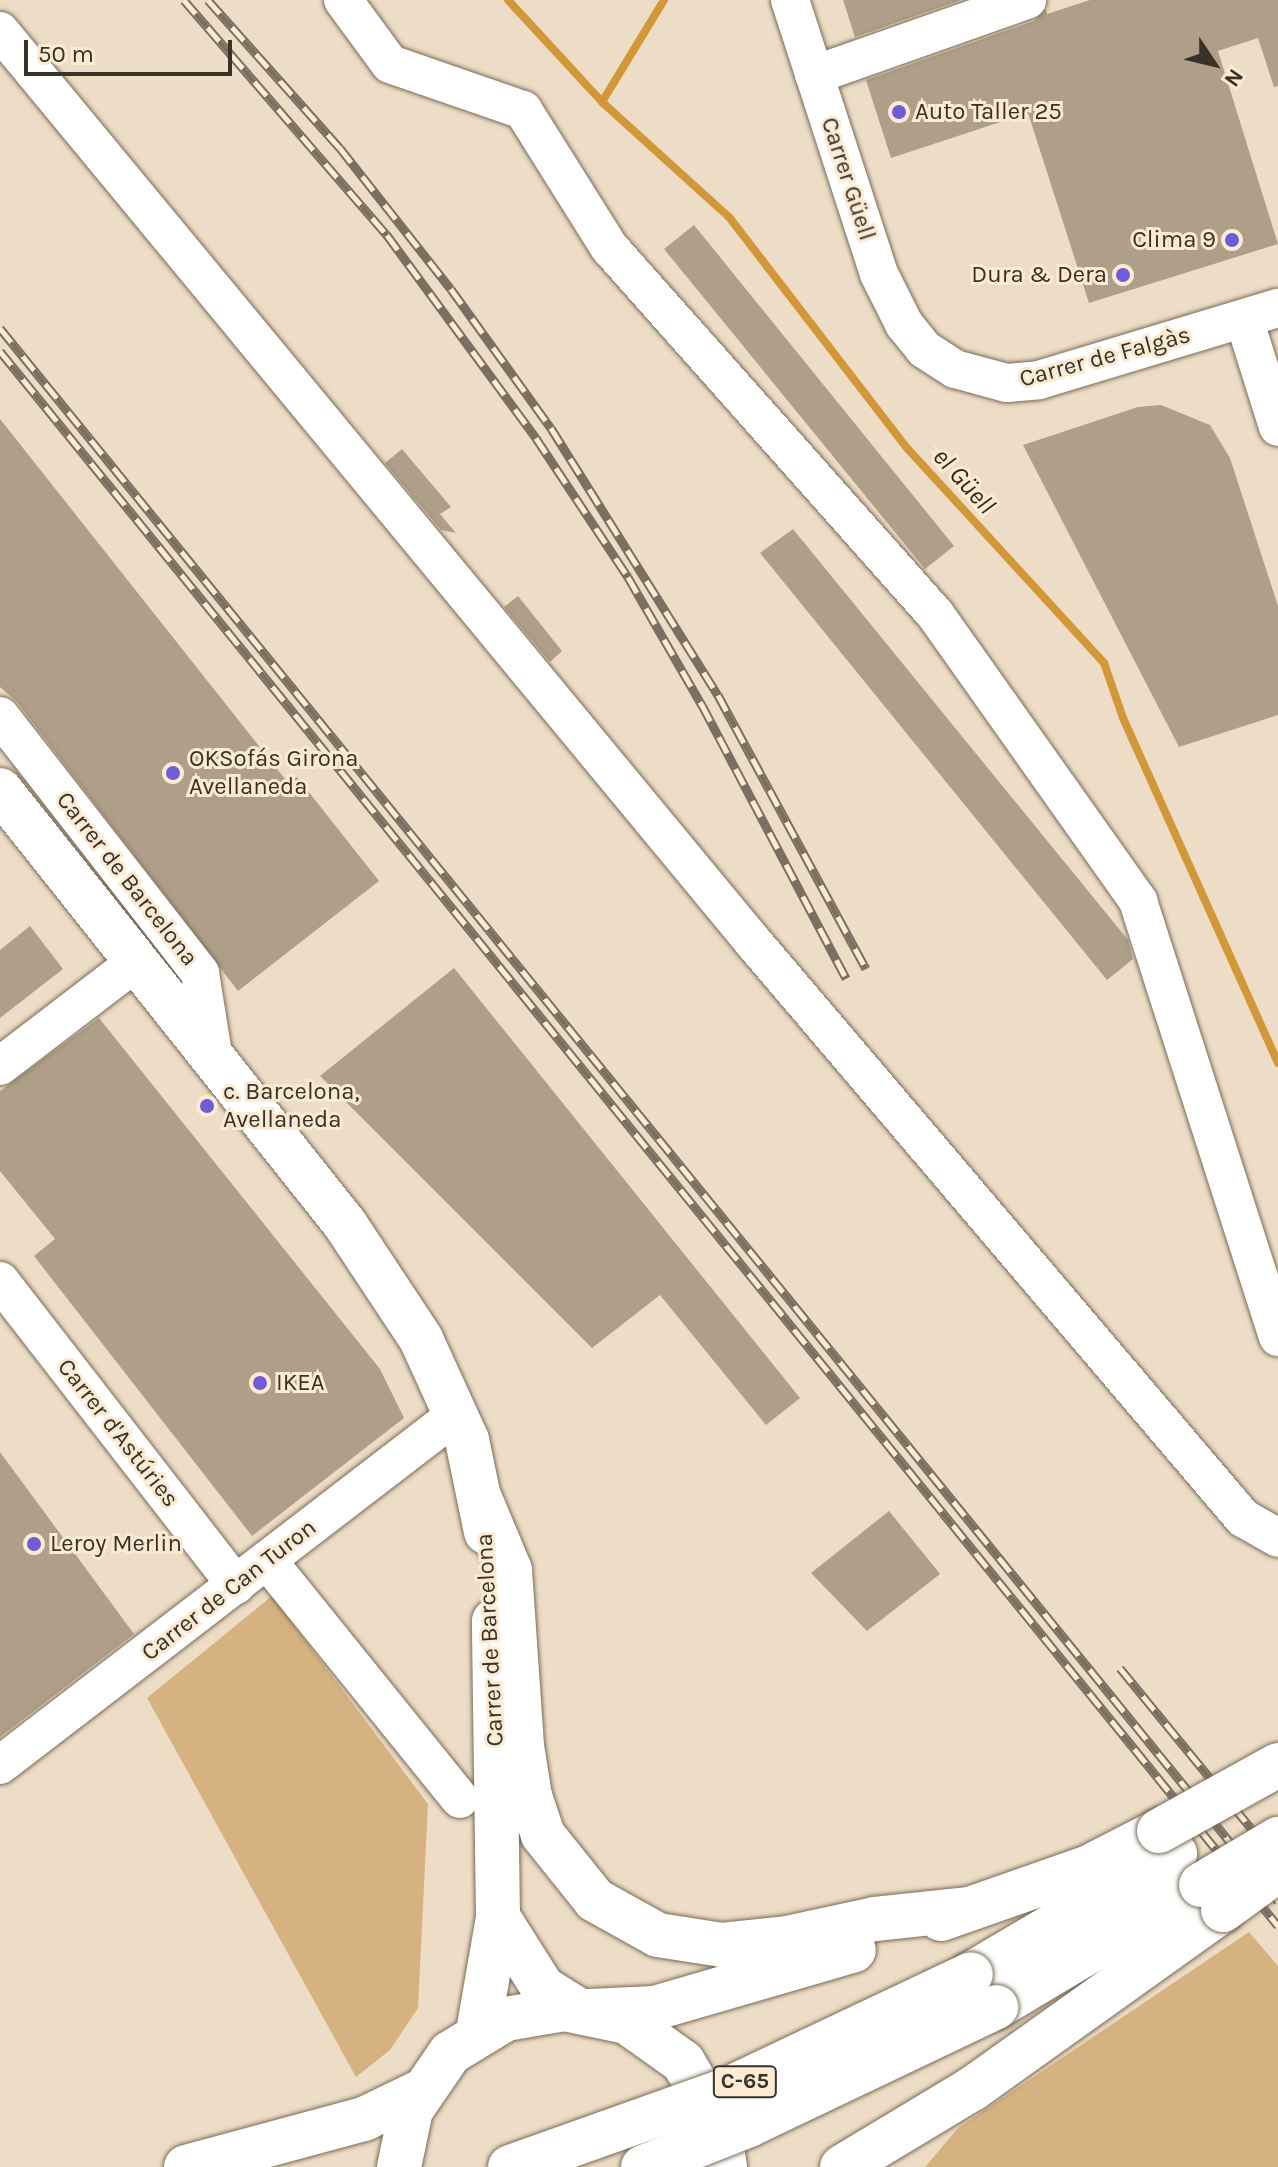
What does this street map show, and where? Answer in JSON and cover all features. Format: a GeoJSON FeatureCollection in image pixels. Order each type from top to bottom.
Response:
{"type":"FeatureCollection","features":[{"type":"Feature","properties":{"kind":"main road","name":"Carrer de Barcelona"},"geometry":{"type":"LineString","coordinates":[[0,790],[345,1224],[421,1339],[457,1414],[479,1496],[495,1640],[498,1917],[478,2032]]}},
{"type":"Feature","properties":{"kind":"main road"},"geometry":{"type":"LineString","coordinates":[[479,1496],[510,1570],[522,1746],[530,1796],[543,1835],[595,1900],[658,1935],[722,1945],[787,1938],[875,1919],[969,1909]]}},
{"type":"Feature","properties":{"kind":"main road"},"geometry":{"type":"LineString","coordinates":[[886,2167],[924,2118],[1189,1870],[1278,1765]]}},
{"type":"Feature","properties":{"kind":"main road","name":"C-65"},"geometry":{"type":"LineString","coordinates":[[1189,1870],[1278,1790]]}},
{"type":"Feature","properties":{"kind":"main road","name":"C-65"},"geometry":{"type":"LineString","coordinates":[[643,2167],[749,2125],[1189,1870],[1278,1839]]}},
{"type":"Feature","properties":{"kind":"main road"},"geometry":{"type":"LineString","coordinates":[[399,2167],[406,2124],[420,2092],[450,2053],[478,2032],[533,2011],[655,2008],[840,1955],[1087,1868],[1278,1870]]}},
{"type":"Feature","properties":{"kind":"main road"},"geometry":{"type":"LineString","coordinates":[[498,1917],[543,1988],[582,2010],[644,2031],[683,2062],[709,2100],[725,2167]]}},
{"type":"Feature","properties":{"kind":"main road","name":"C-65"},"geometry":{"type":"LineString","coordinates":[[510,2167],[724,2091],[858,2032],[983,1990]]}},
{"type":"Feature","properties":{"kind":"main road"},"geometry":{"type":"LineString","coordinates":[[186,2167],[364,2119],[420,2092]]}},
{"type":"Feature","properties":{"kind":"main road"},"geometry":{"type":"LineString","coordinates":[[842,2167],[924,2118]]}},
{"type":"Feature","properties":{"kind":"street"},"geometry":{"type":"LineString","coordinates":[[343,0],[390,64],[523,110],[609,247],[935,614],[1138,901],[1278,1337]]}},
{"type":"Feature","properties":{"kind":"street","name":"Carrer Güell"},"geometry":{"type":"LineString","coordinates":[[790,0],[879,274],[904,324],[924,349]]}},
{"type":"Feature","properties":{"kind":"street"},"geometry":{"type":"LineString","coordinates":[[814,75],[1027,0]]}},
{"type":"Feature","properties":{"kind":"street"},"geometry":{"type":"LineString","coordinates":[[0,31],[754,943],[1243,1518],[1278,1538]]}},
{"type":"Feature","properties":{"kind":"street"},"geometry":{"type":"LineString","coordinates":[[1261,314],[1278,427]]}},
{"type":"Feature","properties":{"kind":"street","name":"Carrer de Falgàs"},"geometry":{"type":"LineString","coordinates":[[924,349],[955,369],[1007,383],[1039,380],[1261,314]]}},
{"type":"Feature","properties":{"kind":"street","name":"Carrer de Barcelona"},"geometry":{"type":"LineString","coordinates":[[0,716],[200,973],[214,1060]]}},
{"type":"Feature","properties":{"kind":"street"},"geometry":{"type":"LineString","coordinates":[[0,1066],[136,962]]}},
{"type":"Feature","properties":{"kind":"street","name":"Carrer d'Astúries"},"geometry":{"type":"LineString","coordinates":[[0,1281],[236,1585]]}},
{"type":"Feature","properties":{"kind":"street","name":"Carrer de Can Turon"},"geometry":{"type":"LineString","coordinates":[[0,1765],[457,1414]]}},
{"type":"Feature","properties":{"kind":"street"},"geometry":{"type":"LineString","coordinates":[[267,1560],[460,1799]]}},
{"type":"Feature","properties":{"kind":"shaded area"},"geometry":{"type":"Polygon","coordinates":[[[272,1596],[428,1804],[418,2008],[390,2050],[356,2077],[147,1698],[272,1596]]]}},
{"type":"Feature","properties":{"kind":"shaded area"},"geometry":{"type":"Polygon","coordinates":[[[1249,1932],[1278,1966],[1278,2167],[925,2167],[958,2128],[1249,1932]]]}},
{"type":"Feature","properties":{"kind":"building"},"geometry":{"type":"Polygon","coordinates":[[[843,0],[961,0],[855,37],[843,0]]]}},
{"type":"Feature","properties":{"kind":"building"},"geometry":{"type":"Polygon","coordinates":[[[1090,0],[1278,0],[1278,86],[1274,87],[1258,38],[1218,51],[1278,244],[1089,303],[1028,113],[891,158],[866,80],[1034,21],[1046,9],[1047,14],[1090,0]]]}},
{"type":"Feature","properties":{"kind":"building"},"geometry":{"type":"Polygon","coordinates":[[[694,225],[954,546],[925,569],[664,249],[694,225]]]}},
{"type":"Feature","properties":{"kind":"building"},"geometry":{"type":"Polygon","coordinates":[[[1161,405],[1210,425],[1230,458],[1278,606],[1278,715],[1179,747],[1023,445],[1138,407],[1161,405]]]}},
{"type":"Feature","properties":{"kind":"building"},"geometry":{"type":"Polygon","coordinates":[[[0,419],[289,784],[297,777],[379,881],[238,991],[17,702],[0,687],[0,419]]]}},
{"type":"Feature","properties":{"kind":"building"},"geometry":{"type":"Polygon","coordinates":[[[402,449],[451,507],[440,514],[456,533],[441,530],[385,463],[402,449]]]}},
{"type":"Feature","properties":{"kind":"building"},"geometry":{"type":"Polygon","coordinates":[[[793,529],[1128,940],[1133,959],[1107,980],[760,553],[793,529]]]}},
{"type":"Feature","properties":{"kind":"building"},"geometry":{"type":"Polygon","coordinates":[[[518,596],[562,651],[550,662],[504,607],[518,596]]]}},
{"type":"Feature","properties":{"kind":"building"},"geometry":{"type":"Polygon","coordinates":[[[30,926],[63,969],[0,1018],[0,950],[30,926]]]}},
{"type":"Feature","properties":{"kind":"building"},"geometry":{"type":"Polygon","coordinates":[[[454,968],[800,1398],[766,1425],[660,1295],[592,1348],[320,1076],[454,968]]]}},
{"type":"Feature","properties":{"kind":"building"},"geometry":{"type":"Polygon","coordinates":[[[99,1018],[380,1369],[404,1418],[252,1536],[34,1256],[55,1239],[0,1171],[0,1091],[99,1018]]]}},
{"type":"Feature","properties":{"kind":"building","name":"Leroy Merlin"},"geometry":{"type":"Polygon","coordinates":[[[0,1452],[134,1634],[0,1737],[0,1452]]]}},
{"type":"Feature","properties":{"kind":"building"},"geometry":{"type":"Polygon","coordinates":[[[889,1511],[940,1574],[867,1631],[811,1573],[889,1511]]]}},
{"type":"Feature","properties":{"kind":"waterway","name":"el Güell"},"geometry":{"type":"LineString","coordinates":[[508,0],[602,102],[729,217],[907,448],[1104,663],[1123,718],[1278,1063]]}},
{"type":"Feature","properties":{"kind":"waterway"},"geometry":{"type":"LineString","coordinates":[[602,102],[664,0]]}},
{"type":"Feature","properties":{"kind":"railway"},"geometry":{"type":"LineString","coordinates":[[184,0],[387,235],[536,438],[628,577],[702,705],[846,978]]}},
{"type":"Feature","properties":{"kind":"railway"},"geometry":{"type":"LineString","coordinates":[[208,0],[340,148],[451,289],[551,428],[718,695],[866,969]]}},
{"type":"Feature","properties":{"kind":"railway"},"geometry":{"type":"LineString","coordinates":[[0,328],[1278,1901]]}},
{"type":"Feature","properties":{"kind":"railway"},"geometry":{"type":"LineString","coordinates":[[0,351],[1278,1926]]}},
{"type":"Feature","properties":{"kind":"railway"},"geometry":{"type":"LineString","coordinates":[[1120,1668],[1278,1861]]}},
{"type":"Feature","properties":{"kind":"place","name":"Auto Taller 25"},"geometry":{"type":"Point","coordinates":[899,112]}},
{"type":"Feature","properties":{"kind":"place","name":"Clima 9"},"geometry":{"type":"Point","coordinates":[1232,240]}},
{"type":"Feature","properties":{"kind":"place","name":"Dura & Dera"},"geometry":{"type":"Point","coordinates":[1123,275]}},
{"type":"Feature","properties":{"kind":"place","name":"OKSofás Girona Avellaneda"},"geometry":{"type":"Point","coordinates":[173,773]}},
{"type":"Feature","properties":{"kind":"place","name":"c. Barcelona, Avellaneda"},"geometry":{"type":"Point","coordinates":[207,1106]}},
{"type":"Feature","properties":{"kind":"place","name":"IKEA"},"geometry":{"type":"Point","coordinates":[260,1383]}},
{"type":"Feature","properties":{"kind":"place","name":"Leroy Merlin"},"geometry":{"type":"Point","coordinates":[34,1544]}}]}
